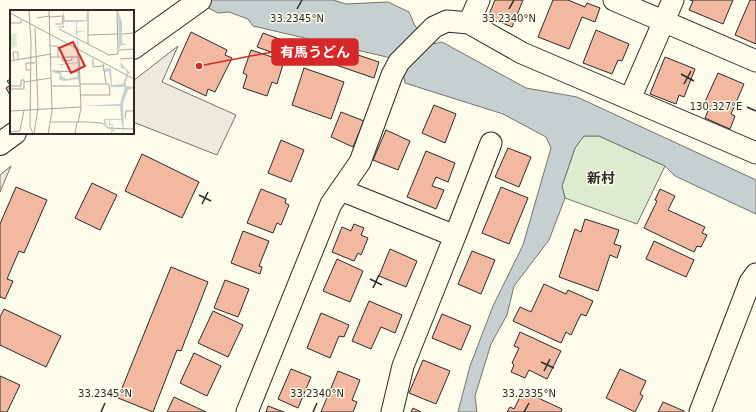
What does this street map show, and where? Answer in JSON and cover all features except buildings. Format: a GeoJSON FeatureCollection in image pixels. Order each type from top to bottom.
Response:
{"type":"FeatureCollection","features":[{"type":"Feature","properties":{"kind":"highway"},"geometry":{"type":"LineString","coordinates":[[134,47],[197,2]]}},
{"type":"Feature","properties":{"kind":"highway"},"geometry":{"type":"LineString","coordinates":[[0,144],[14,134]]}},
{"type":"Feature","properties":{"kind":"street"},"geometry":{"type":"LineString","coordinates":[[469,23],[479,0]]}},
{"type":"Feature","properties":{"kind":"street"},"geometry":{"type":"LineString","coordinates":[[614,0],[756,61]]}},
{"type":"Feature","properties":{"kind":"street"},"geometry":{"type":"LineString","coordinates":[[630,99],[673,0]]}},
{"type":"Feature","properties":{"kind":"street"},"geometry":{"type":"LineString","coordinates":[[247,412],[331,204],[360,162],[392,75],[399,62],[434,28],[447,21],[469,23],[522,53],[756,153]]}},
{"type":"Feature","properties":{"kind":"street"},"geometry":{"type":"LineString","coordinates":[[392,412],[403,366],[491,144]]}},
{"type":"Feature","properties":{"kind":"street"},"geometry":{"type":"LineString","coordinates":[[341,190],[455,236]]}},
{"type":"Feature","properties":{"kind":"street"},"geometry":{"type":"LineString","coordinates":[[700,412],[750,282],[756,274]]}},
{"type":"Feature","properties":{"kind":"green space"},"geometry":{"type":"Polygon","coordinates":[[[584,136],[599,136],[665,166],[637,224],[565,198],[562,186],[575,148],[584,136]]]}},
{"type":"Feature","properties":{"kind":"shaded area"},"geometry":{"type":"Polygon","coordinates":[[[193,0],[333,0],[346,4],[388,2],[409,12],[415,26],[432,44],[442,42],[526,88],[577,97],[756,180],[756,214],[675,176],[665,166],[599,136],[584,136],[575,148],[562,186],[565,198],[549,240],[514,286],[507,315],[491,344],[475,396],[477,412],[458,412],[470,366],[493,306],[523,245],[551,148],[546,137],[503,114],[405,83],[403,72],[387,57],[253,26],[248,19],[229,12],[218,13],[193,0]]]}},
{"type":"Feature","properties":{"kind":"shaded area"},"geometry":{"type":"Polygon","coordinates":[[[178,46],[162,82],[236,115],[217,155],[134,122],[134,80],[178,46]]]}},
{"type":"Feature","properties":{"kind":"shaded area"},"geometry":{"type":"Polygon","coordinates":[[[11,166],[0,192],[0,175],[11,166]]]}},
{"type":"Feature","properties":{"kind":"place","name":"有馬うどん"},"geometry":{"type":"Point","coordinates":[199,66]}},
{"type":"Feature","properties":{"kind":"district","name":"新村"},"geometry":{"type":"Point","coordinates":[601,178]}}]}
